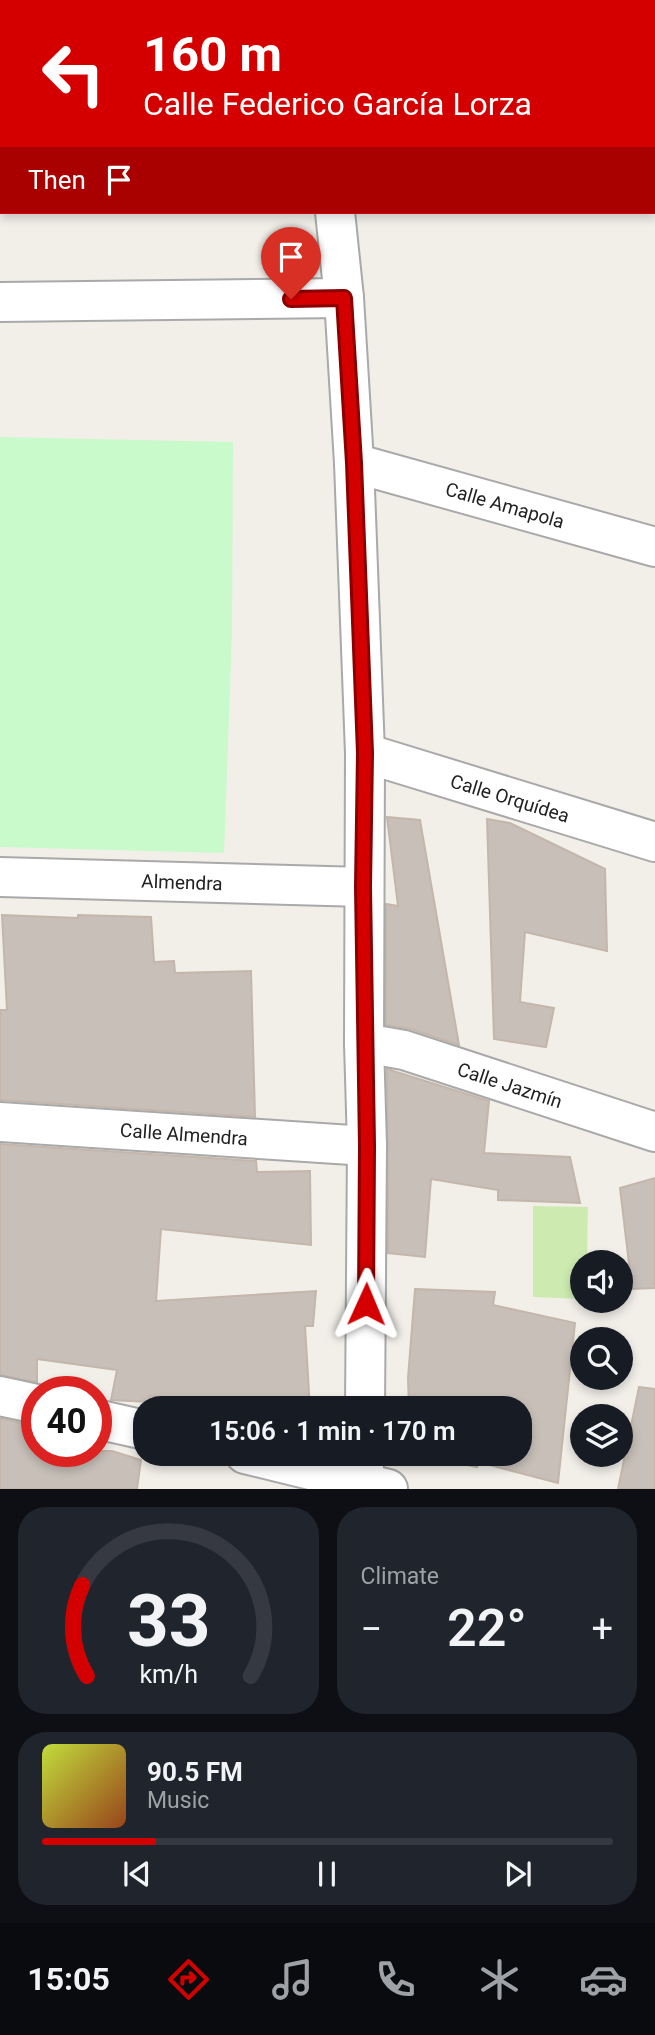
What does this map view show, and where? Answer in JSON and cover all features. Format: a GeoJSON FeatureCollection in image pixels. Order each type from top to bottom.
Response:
{"type":"FeatureCollection","features":[{"type":"Feature","properties":{"kind":"street"},"geometry":{"type":"LineString","coordinates":[[335,214],[344,298],[354,463],[365,753],[365,1396]]}},
{"type":"Feature","properties":{"kind":"street"},"geometry":{"type":"LineString","coordinates":[[0,302],[344,298]]}},
{"type":"Feature","properties":{"kind":"street","name":"Calle Amapola"},"geometry":{"type":"LineString","coordinates":[[354,463],[655,547]]}},
{"type":"Feature","properties":{"kind":"street","name":"Calle Orquídea"},"geometry":{"type":"LineString","coordinates":[[365,753],[655,842]]}},
{"type":"Feature","properties":{"kind":"street","name":"Almendra"},"geometry":{"type":"LineString","coordinates":[[0,877],[363,887]]}},
{"type":"Feature","properties":{"kind":"street","name":"Calle Jazmín"},"geometry":{"type":"LineString","coordinates":[[364,1043],[404,1050],[655,1132]]}},
{"type":"Feature","properties":{"kind":"street","name":"Calle Almendra"},"geometry":{"type":"LineString","coordinates":[[0,1122],[367,1146]]}},
{"type":"Feature","properties":{"kind":"street"},"geometry":{"type":"LineString","coordinates":[[0,1395],[21,1400]]}},
{"type":"Feature","properties":{"kind":"street"},"geometry":{"type":"LineString","coordinates":[[112,1423],[133,1427]]}},
{"type":"Feature","properties":{"kind":"street"},"geometry":{"type":"LineString","coordinates":[[306,1466],[370,1479]]}},
{"type":"Feature","properties":{"kind":"green space"},"geometry":{"type":"Polygon","coordinates":[[[0,437],[233,442],[232,634],[224,853],[0,847],[0,437]]]}},
{"type":"Feature","properties":{"kind":"green space"},"geometry":{"type":"Polygon","coordinates":[[[533,1206],[588,1207],[587,1250],[570,1250],[570,1298],[533,1297],[533,1206]]]}},
{"type":"Feature","properties":{"kind":"building"},"geometry":{"type":"Polygon","coordinates":[[[387,817],[420,820],[459,1045],[411,1029],[386,1025],[386,904],[398,906],[387,817]]]}},
{"type":"Feature","properties":{"kind":"building"},"geometry":{"type":"Polygon","coordinates":[[[487,819],[510,823],[605,869],[607,951],[525,932],[520,1002],[554,1008],[546,1047],[494,1039],[487,819]]]}},
{"type":"Feature","properties":{"kind":"building"},"geometry":{"type":"Polygon","coordinates":[[[2,915],[151,917],[154,962],[174,961],[175,973],[251,971],[255,1117],[0,1100],[0,1010],[7,1010],[2,915]]]}},
{"type":"Feature","properties":{"kind":"building"},"geometry":{"type":"Polygon","coordinates":[[[387,1069],[489,1101],[484,1153],[570,1157],[580,1203],[498,1200],[498,1190],[431,1179],[425,1257],[388,1253],[387,1069]]]}},
{"type":"Feature","properties":{"kind":"building"},"geometry":{"type":"Polygon","coordinates":[[[0,1144],[256,1161],[257,1172],[310,1171],[311,1245],[161,1229],[156,1301],[316,1291],[313,1326],[305,1326],[309,1396],[133,1396],[133,1401],[112,1400],[117,1370],[37,1359],[37,1376],[21,1376],[21,1379],[0,1375],[0,1144]]]}},
{"type":"Feature","properties":{"kind":"building"},"geometry":{"type":"Polygon","coordinates":[[[655,1178],[655,1288],[633,1289],[633,1250],[627,1250],[620,1188],[655,1178]]]}},
{"type":"Feature","properties":{"kind":"building"},"geometry":{"type":"Polygon","coordinates":[[[415,1289],[495,1292],[493,1305],[575,1323],[575,1327],[570,1327],[570,1370],[558,1483],[493,1466],[532,1466],[532,1396],[409,1396],[415,1289]]]}},
{"type":"Feature","properties":{"kind":"building"},"geometry":{"type":"Polygon","coordinates":[[[639,1387],[655,1389],[655,1489],[618,1489],[623,1467],[633,1467],[633,1416],[639,1387]]]}},
{"type":"Feature","properties":{"kind":"building"},"geometry":{"type":"Polygon","coordinates":[[[0,1418],[21,1423],[21,1467],[112,1467],[112,1451],[133,1458],[133,1466],[140,1466],[137,1489],[0,1489],[0,1418]]]}},
{"type":"Feature","properties":{"kind":"route"},"geometry":{"type":"LineString","coordinates":[[291,299],[344,298],[354,463],[365,753],[363,887],[367,1146],[366,1304]]}}]}
